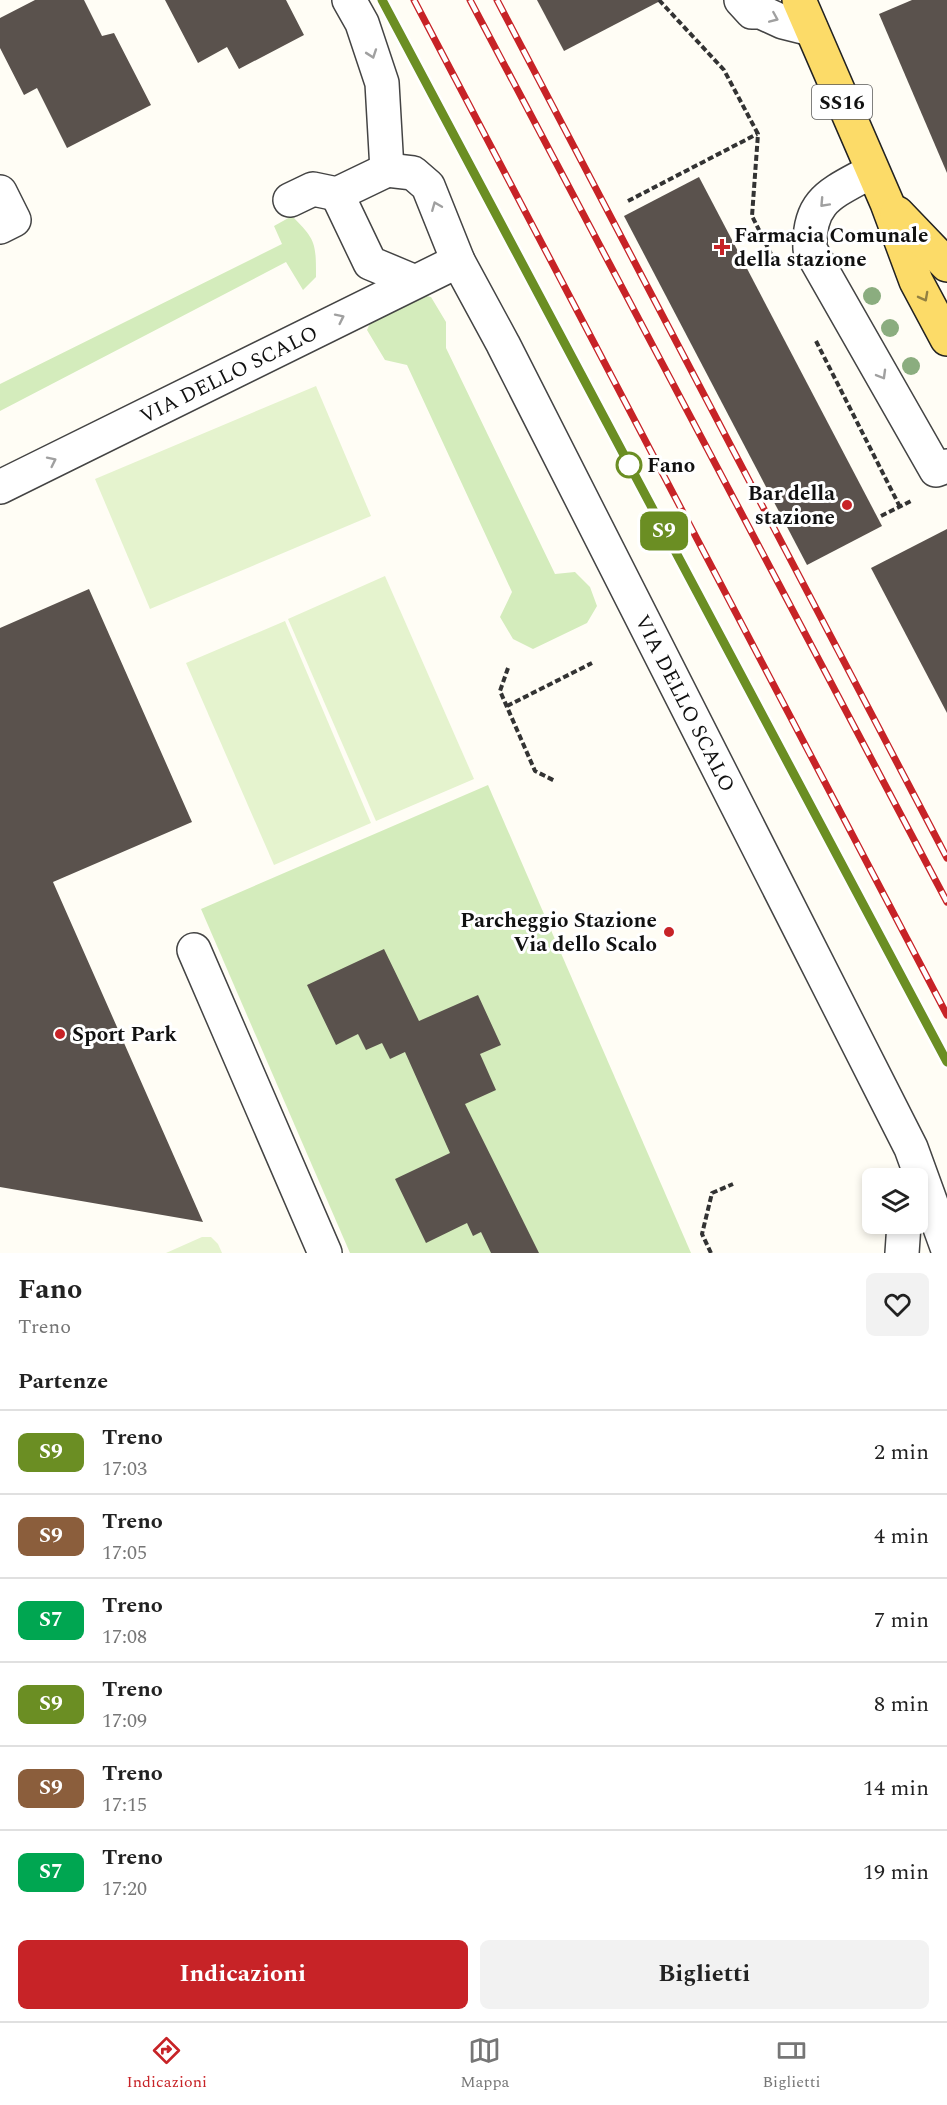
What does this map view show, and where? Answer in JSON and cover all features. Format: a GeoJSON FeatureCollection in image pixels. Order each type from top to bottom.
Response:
{"type":"FeatureCollection","features":[{"type":"Feature","properties":{"kind":"main road","name":"SS16"},"geometry":{"type":"LineString","coordinates":[[805,15],[887,203]]}},
{"type":"Feature","properties":{"kind":"main road"},"geometry":{"type":"LineString","coordinates":[[887,203],[947,265]]}},
{"type":"Feature","properties":{"kind":"main road"},"geometry":{"type":"LineString","coordinates":[[887,203],[916,281],[947,339]]}},
{"type":"Feature","properties":{"kind":"street"},"geometry":{"type":"LineString","coordinates":[[290,200],[313,189],[337,194],[387,170],[382,83],[362,23],[349,0]]}},
{"type":"Feature","properties":{"kind":"street"},"geometry":{"type":"LineString","coordinates":[[741,0],[752,12],[761,12],[783,22],[805,15]]}},
{"type":"Feature","properties":{"kind":"street","name":"VIA DELLO SCALO"},"geometry":{"type":"LineString","coordinates":[[387,170],[413,172],[428,186],[458,261],[503,344],[910,1164],[947,1247]]}},
{"type":"Feature","properties":{"kind":"street"},"geometry":{"type":"LineString","coordinates":[[872,171],[822,203],[812,220],[810,249],[942,468]]}},
{"type":"Feature","properties":{"kind":"street"},"geometry":{"type":"LineString","coordinates":[[0,192],[14,220],[0,227]]}},
{"type":"Feature","properties":{"kind":"street"},"geometry":{"type":"LineString","coordinates":[[337,194],[370,263],[413,281]]}},
{"type":"Feature","properties":{"kind":"street","name":"VIA DELLO SCALO"},"geometry":{"type":"LineString","coordinates":[[0,487],[413,281],[458,261]]}},
{"type":"Feature","properties":{"kind":"street"},"geometry":{"type":"LineString","coordinates":[[194,950],[325,1253]]}},
{"type":"Feature","properties":{"kind":"street"},"geometry":{"type":"LineString","coordinates":[[902,1253],[903,1234]]}},
{"type":"Feature","properties":{"kind":"path"},"geometry":{"type":"LineString","coordinates":[[628,201],[758,134],[724,70],[659,0]]}},
{"type":"Feature","properties":{"kind":"path"},"geometry":{"type":"LineString","coordinates":[[507,706],[592,663]]}},
{"type":"Feature","properties":{"kind":"path"},"geometry":{"type":"LineString","coordinates":[[508,668],[500,691],[535,771],[555,781]]}},
{"type":"Feature","properties":{"kind":"path"},"geometry":{"type":"LineString","coordinates":[[711,1253],[702,1234],[712,1193],[733,1184]]}},
{"type":"Feature","properties":{"kind":"green space"},"geometry":{"type":"Polygon","coordinates":[[[292,216],[306,231],[315,249],[316,277],[303,290],[286,262],[0,411],[0,384],[282,244],[274,226],[292,216]]]}},
{"type":"Feature","properties":{"kind":"green space"},"geometry":{"type":"Polygon","coordinates":[[[408,292],[431,297],[446,322],[446,348],[555,574],[575,572],[590,587],[597,606],[587,623],[533,649],[513,639],[500,617],[512,592],[407,365],[385,360],[367,330],[375,312],[408,292]]]}},
{"type":"Feature","properties":{"kind":"green space"},"geometry":{"type":"Polygon","coordinates":[[[316,386],[371,516],[150,609],[95,479],[316,386]]]}},
{"type":"Feature","properties":{"kind":"green space"},"geometry":{"type":"Polygon","coordinates":[[[385,576],[474,779],[376,821],[288,619],[385,576]]]}},
{"type":"Feature","properties":{"kind":"green space"},"geometry":{"type":"Polygon","coordinates":[[[285,621],[371,823],[274,865],[186,663],[285,621]]]}},
{"type":"Feature","properties":{"kind":"green space"},"geometry":{"type":"Polygon","coordinates":[[[488,785],[691,1253],[350,1253],[201,909],[488,785]]]}},
{"type":"Feature","properties":{"kind":"green space"},"geometry":{"type":"Polygon","coordinates":[[[202,1237],[211,1237],[218,1244],[222,1253],[166,1253],[202,1237]]]}},
{"type":"Feature","properties":{"kind":"building"},"geometry":{"type":"Polygon","coordinates":[[[35,0],[84,0],[102,36],[114,33],[151,105],[67,148],[37,88],[24,95],[0,48],[0,18],[35,0]]]}},
{"type":"Feature","properties":{"kind":"building"},"geometry":{"type":"Polygon","coordinates":[[[165,0],[286,0],[304,35],[239,69],[227,47],[198,63],[165,0]]]}},
{"type":"Feature","properties":{"kind":"building"},"geometry":{"type":"Polygon","coordinates":[[[537,0],[662,0],[564,51],[537,0]]]}},
{"type":"Feature","properties":{"kind":"building"},"geometry":{"type":"Polygon","coordinates":[[[912,0],[947,0],[947,173],[879,14],[912,0]]]}},
{"type":"Feature","properties":{"kind":"building"},"geometry":{"type":"Polygon","coordinates":[[[699,177],[882,526],[807,565],[624,216],[699,177]]]}},
{"type":"Feature","properties":{"kind":"building"},"geometry":{"type":"Polygon","coordinates":[[[947,529],[947,713],[871,568],[947,529]]]}},
{"type":"Feature","properties":{"kind":"building","name":"Sport Park"},"geometry":{"type":"Polygon","coordinates":[[[89,589],[192,822],[53,882],[203,1222],[0,1187],[0,628],[89,589]]]}},
{"type":"Feature","properties":{"kind":"building"},"geometry":{"type":"Polygon","coordinates":[[[384,949],[419,1021],[478,995],[501,1045],[480,1054],[496,1090],[465,1104],[539,1253],[491,1253],[481,1232],[473,1236],[467,1223],[426,1243],[395,1179],[450,1153],[405,1052],[390,1059],[382,1043],[366,1050],[358,1034],[336,1045],[307,985],[384,949]]]}},
{"type":"Feature","properties":{"kind":"railway"},"geometry":{"type":"LineString","coordinates":[[382,0],[947,1062]]}},
{"type":"Feature","properties":{"kind":"railway"},"geometry":{"type":"LineString","coordinates":[[414,0],[947,1015]]}},
{"type":"Feature","properties":{"kind":"railway"},"geometry":{"type":"LineString","coordinates":[[470,0],[947,902]]}},
{"type":"Feature","properties":{"kind":"railway"},"geometry":{"type":"LineString","coordinates":[[497,0],[947,858]]}},
{"type":"Feature","properties":{"kind":"train","name":"S9"},"geometry":{"type":"LineString","coordinates":[[382,0],[947,1062]]}},
{"type":"Feature","properties":{"kind":"place","name":"Farmacia Comunale della stazione"},"geometry":{"type":"Point","coordinates":[722,247]}},
{"type":"Feature","properties":{"kind":"place","name":"Fano"},"geometry":{"type":"Point","coordinates":[629,465]}},
{"type":"Feature","properties":{"kind":"place","name":"Bar della stazione"},"geometry":{"type":"Point","coordinates":[847,505]}},
{"type":"Feature","properties":{"kind":"place","name":"Parcheggio Stazione Via dello Scalo"},"geometry":{"type":"Point","coordinates":[669,932]}},
{"type":"Feature","properties":{"kind":"place","name":"Sport Park"},"geometry":{"type":"Point","coordinates":[60,1034]}}]}
